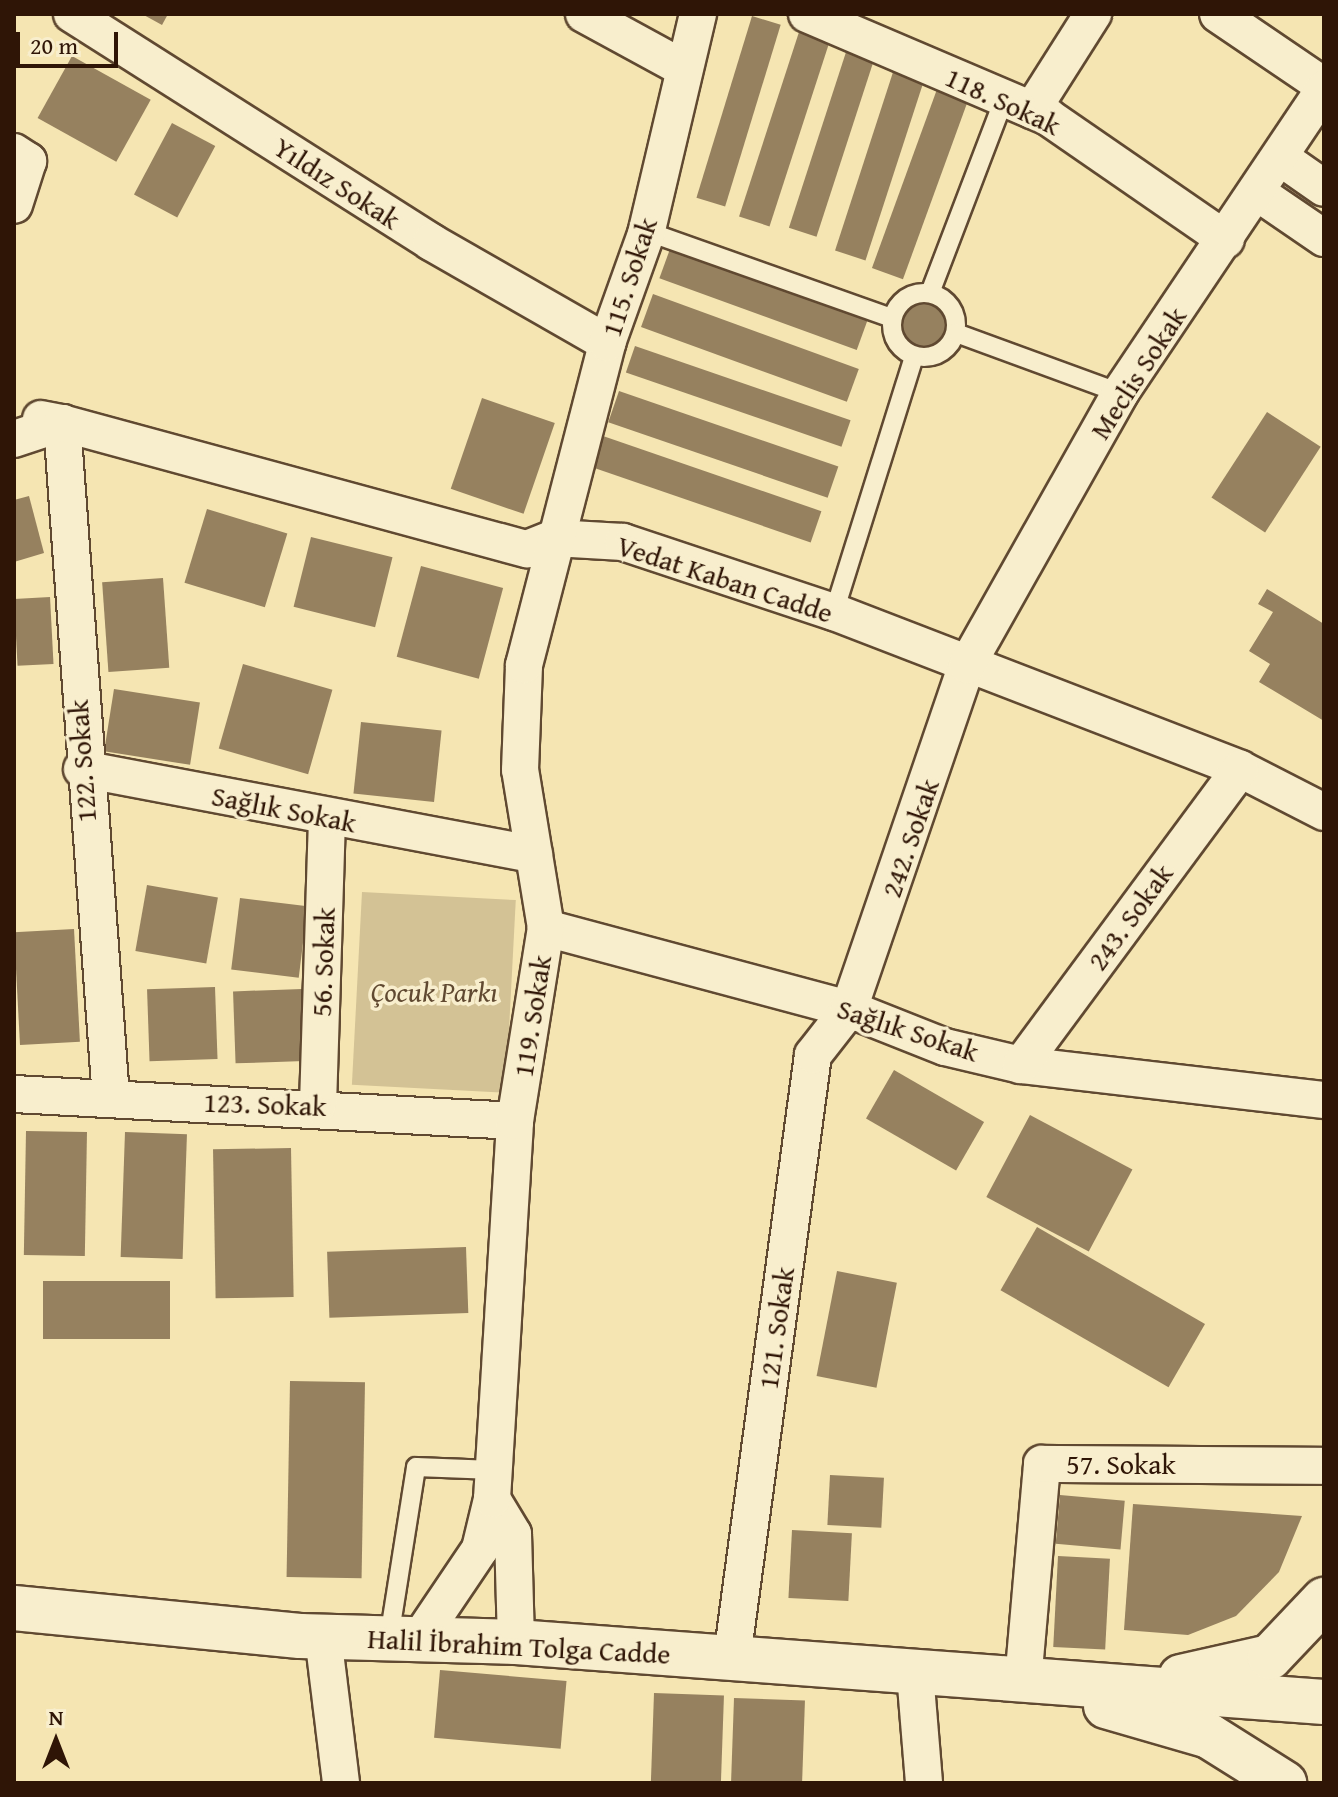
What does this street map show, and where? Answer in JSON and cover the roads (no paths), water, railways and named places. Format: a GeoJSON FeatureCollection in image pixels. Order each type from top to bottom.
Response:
{"type":"FeatureCollection","features":[{"type":"Feature","properties":{"kind":"street","name":"Yıldız Sokak"},"geometry":{"type":"LineString","coordinates":[[72,14],[431,242],[607,343]]}},
{"type":"Feature","properties":{"kind":"street"},"geometry":{"type":"LineString","coordinates":[[584,14],[683,68]]}},
{"type":"Feature","properties":{"kind":"street","name":"115. Sokak"},"geometry":{"type":"LineString","coordinates":[[554,538],[607,343],[646,231],[698,14]]}},
{"type":"Feature","properties":{"kind":"street","name":"118. Sokak"},"geometry":{"type":"LineString","coordinates":[[807,14],[863,28],[1018,104],[1226,240]]}},
{"type":"Feature","properties":{"kind":"street"},"geometry":{"type":"LineString","coordinates":[[1018,104],[1093,14]]}},
{"type":"Feature","properties":{"kind":"street"},"geometry":{"type":"LineString","coordinates":[[1218,14],[1324,87]]}},
{"type":"Feature","properties":{"kind":"street","name":"Meclis Sokak"},"geometry":{"type":"LineString","coordinates":[[967,665],[1120,393],[1258,193],[1324,87]]}},
{"type":"Feature","properties":{"kind":"street"},"geometry":{"type":"LineString","coordinates":[[14,205],[21,156]]}},
{"type":"Feature","properties":{"kind":"street"},"geometry":{"type":"LineString","coordinates":[[1281,158],[1324,188]]}},
{"type":"Feature","properties":{"kind":"street"},"geometry":{"type":"LineString","coordinates":[[1258,193],[1324,238]]}},
{"type":"Feature","properties":{"kind":"street","name":"Vedat Kaban Cadde"},"geometry":{"type":"LineString","coordinates":[[14,414],[62,423],[527,549],[554,538],[623,542],[834,612],[1240,769],[1324,812]]}},
{"type":"Feature","properties":{"kind":"street"},"geometry":{"type":"LineString","coordinates":[[14,439],[62,423]]}},
{"type":"Feature","properties":{"kind":"street","name":"122. Sokak"},"geometry":{"type":"LineString","coordinates":[[62,423],[82,769],[111,1098]]}},
{"type":"Feature","properties":{"kind":"street","name":"119. Sokak"},"geometry":{"type":"LineString","coordinates":[[404,1638],[480,1549],[493,1484],[515,1121],[546,928],[520,770],[524,665],[554,538]]}},
{"type":"Feature","properties":{"kind":"street","name":"242. Sokak"},"geometry":{"type":"LineString","coordinates":[[849,1009],[967,665]]}},
{"type":"Feature","properties":{"kind":"street","name":"Sağlık Sokak"},"geometry":{"type":"LineString","coordinates":[[82,769],[327,818],[534,854]]}},
{"type":"Feature","properties":{"kind":"street","name":"243. Sokak"},"geometry":{"type":"LineString","coordinates":[[1021,1065],[1240,769]]}},
{"type":"Feature","properties":{"kind":"street","name":"56. Sokak"},"geometry":{"type":"LineString","coordinates":[[318,1105],[327,818]]}},
{"type":"Feature","properties":{"kind":"street","name":"Sağlık Sokak"},"geometry":{"type":"LineString","coordinates":[[546,928],[849,1009],[945,1047],[1021,1065],[1324,1100]]}},
{"type":"Feature","properties":{"kind":"street","name":"121. Sokak"},"geometry":{"type":"LineString","coordinates":[[732,1658],[813,1055],[849,1009]]}},
{"type":"Feature","properties":{"kind":"street","name":"123. Sokak"},"geometry":{"type":"LineString","coordinates":[[14,1094],[318,1105],[515,1121]]}},
{"type":"Feature","properties":{"kind":"street","name":"57. Sokak"},"geometry":{"type":"LineString","coordinates":[[1023,1682],[1042,1464],[1324,1466]]}},
{"type":"Feature","properties":{"kind":"street"},"geometry":{"type":"LineString","coordinates":[[493,1484],[513,1534],[516,1642]]}},
{"type":"Feature","properties":{"kind":"street"},"geometry":{"type":"LineString","coordinates":[[1023,1682],[1211,1676],[1270,1657],[1324,1600]]}},
{"type":"Feature","properties":{"kind":"street","name":"Halil İbrahim Tolga Cadde"},"geometry":{"type":"LineString","coordinates":[[14,1608],[323,1636],[516,1642],[1023,1682]]}},
{"type":"Feature","properties":{"kind":"street"},"geometry":{"type":"LineString","coordinates":[[323,1636],[341,1783]]}},
{"type":"Feature","properties":{"kind":"street"},"geometry":{"type":"LineString","coordinates":[[915,1673],[924,1783]]}},
{"type":"Feature","properties":{"kind":"street"},"geometry":{"type":"LineString","coordinates":[[1023,1682],[1324,1702]]}},
{"type":"Feature","properties":{"kind":"street"},"geometry":{"type":"LineString","coordinates":[[1023,1682],[1209,1736],[1284,1783]]}},
{"type":"Feature","properties":{"kind":"lane"},"geometry":{"type":"LineString","coordinates":[[930,293],[1018,104]]}},
{"type":"Feature","properties":{"kind":"lane"},"geometry":{"type":"LineString","coordinates":[[646,231],[892,318]]}},
{"type":"Feature","properties":{"kind":"lane"},"geometry":{"type":"LineString","coordinates":[[914,356],[894,337],[892,318],[902,300],[930,293]]}},
{"type":"Feature","properties":{"kind":"lane"},"geometry":{"type":"LineString","coordinates":[[914,356],[944,351],[956,333],[954,312],[930,293]]}},
{"type":"Feature","properties":{"kind":"lane"},"geometry":{"type":"LineString","coordinates":[[956,333],[1120,393]]}},
{"type":"Feature","properties":{"kind":"lane"},"geometry":{"type":"LineString","coordinates":[[834,612],[914,356]]}},
{"type":"Feature","properties":{"kind":"lane"},"geometry":{"type":"LineString","coordinates":[[404,1638],[416,1467],[493,1484]]}},
{"type":"Feature","properties":{"kind":"park label","name":"Çocuk Parkı"},"geometry":{"type":"Point","coordinates":[434,992]}}]}
